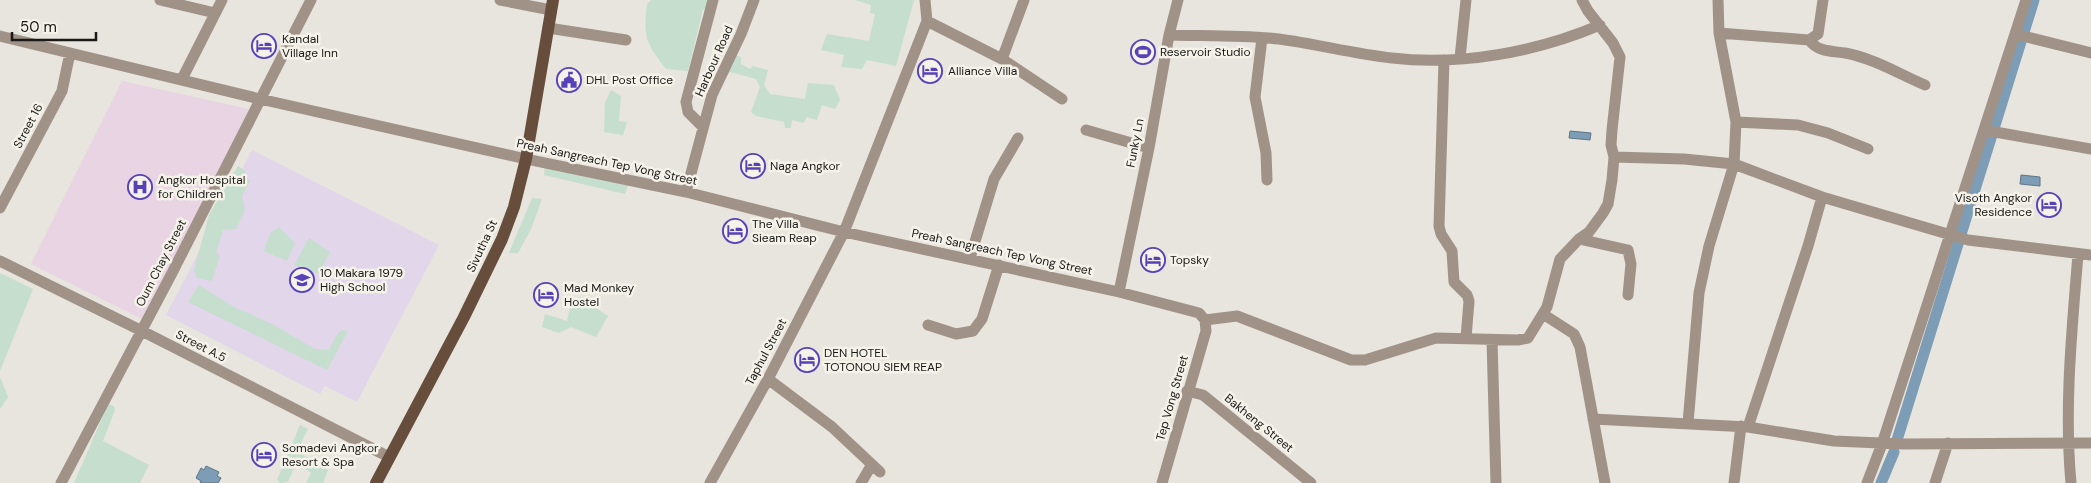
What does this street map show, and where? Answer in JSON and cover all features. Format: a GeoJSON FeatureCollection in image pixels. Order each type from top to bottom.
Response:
{"type":"FeatureCollection","features":[{"type":"Feature","properties":{"kind":"main road","name":"Sivutha St"},"geometry":{"type":"LineString","coordinates":[[376,483],[502,240],[514,207],[526,159],[548,28],[549,3]]}},
{"type":"Feature","properties":{"kind":"street"},"geometry":{"type":"LineString","coordinates":[[160,0],[215,13]]}},
{"type":"Feature","properties":{"kind":"street"},"geometry":{"type":"LineString","coordinates":[[182,78],[222,0]]}},
{"type":"Feature","properties":{"kind":"street","name":"Oum Chay Street"},"geometry":{"type":"LineString","coordinates":[[61,483],[142,331],[311,0]]}},
{"type":"Feature","properties":{"kind":"street"},"geometry":{"type":"LineString","coordinates":[[500,0],[549,3]]}},
{"type":"Feature","properties":{"kind":"street"},"geometry":{"type":"LineString","coordinates":[[703,127],[688,112],[686,102],[712,0]]}},
{"type":"Feature","properties":{"kind":"street","name":"Harbour Road"},"geometry":{"type":"LineString","coordinates":[[686,192],[714,89],[741,34],[754,0]]}},
{"type":"Feature","properties":{"kind":"street"},"geometry":{"type":"LineString","coordinates":[[926,0],[927,21],[1002,59],[1062,99]]}},
{"type":"Feature","properties":{"kind":"street"},"geometry":{"type":"LineString","coordinates":[[1002,59],[1024,0]]}},
{"type":"Feature","properties":{"kind":"street","name":"Funky Ln"},"geometry":{"type":"LineString","coordinates":[[1119,292],[1178,0]]}},
{"type":"Feature","properties":{"kind":"street"},"geometry":{"type":"LineString","coordinates":[[1460,58],[1466,0]]}},
{"type":"Feature","properties":{"kind":"street"},"geometry":{"type":"LineString","coordinates":[[1205,320],[1237,316],[1351,360],[1365,360],[1427,340],[1466,338],[1518,340],[1530,336],[1550,299],[1560,259],[1579,239],[1589,232],[1608,204],[1614,157],[1611,145],[1620,57],[1613,43],[1588,11],[1582,0]]}},
{"type":"Feature","properties":{"kind":"street"},"geometry":{"type":"LineString","coordinates":[[1688,423],[1699,293],[1709,246],[1734,164],[1736,122],[1719,33],[1718,0]]}},
{"type":"Feature","properties":{"kind":"street"},"geometry":{"type":"LineString","coordinates":[[1719,33],[1809,40],[1818,34],[1823,0]]}},
{"type":"Feature","properties":{"kind":"street"},"geometry":{"type":"LineString","coordinates":[[1867,483],[1886,443],[2018,35],[2026,0]]}},
{"type":"Feature","properties":{"kind":"street","name":"Taphul Street"},"geometry":{"type":"LineString","coordinates":[[710,483],[768,379],[844,232],[927,21]]}},
{"type":"Feature","properties":{"kind":"street"},"geometry":{"type":"LineString","coordinates":[[1170,35],[1262,38],[1311,44],[1390,58],[1444,60],[1545,45],[1600,25]]}},
{"type":"Feature","properties":{"kind":"street"},"geometry":{"type":"LineString","coordinates":[[548,28],[626,40]]}},
{"type":"Feature","properties":{"kind":"street"},"geometry":{"type":"LineString","coordinates":[[2018,35],[2091,53]]}},
{"type":"Feature","properties":{"kind":"street","name":"Preah Sangreach Tep Vong Street"},"geometry":{"type":"LineString","coordinates":[[0,36],[526,159],[686,192],[844,232],[1119,292],[1199,313],[1205,320]]}},
{"type":"Feature","properties":{"kind":"street"},"geometry":{"type":"LineString","coordinates":[[1262,38],[1255,97],[1266,153],[1267,180]]}},
{"type":"Feature","properties":{"kind":"street"},"geometry":{"type":"LineString","coordinates":[[1809,40],[1813,46],[1821,50],[1864,58],[1926,85]]}},
{"type":"Feature","properties":{"kind":"street","name":"Street 16"},"geometry":{"type":"LineString","coordinates":[[0,208],[62,92],[70,52]]}},
{"type":"Feature","properties":{"kind":"street"},"geometry":{"type":"LineString","coordinates":[[1444,60],[1439,226],[1441,234],[1452,251],[1454,282],[1467,295],[1469,301],[1466,338]]}},
{"type":"Feature","properties":{"kind":"street"},"geometry":{"type":"LineString","coordinates":[[1736,122],[1798,125],[1828,133],[1868,149]]}},
{"type":"Feature","properties":{"kind":"street"},"geometry":{"type":"LineString","coordinates":[[1086,130],[1149,148]]}},
{"type":"Feature","properties":{"kind":"street"},"geometry":{"type":"LineString","coordinates":[[1987,131],[2091,149]]}},
{"type":"Feature","properties":{"kind":"street"},"geometry":{"type":"LineString","coordinates":[[970,258],[994,179],[1018,138]]}},
{"type":"Feature","properties":{"kind":"street"},"geometry":{"type":"LineString","coordinates":[[1614,157],[1684,159],[1734,164],[1822,197],[1968,240],[2091,255]]}},
{"type":"Feature","properties":{"kind":"street"},"geometry":{"type":"LineString","coordinates":[[1734,483],[1744,427],[1808,246],[1822,197]]}},
{"type":"Feature","properties":{"kind":"street"},"geometry":{"type":"LineString","coordinates":[[1579,239],[1628,250],[1631,264],[1628,295]]}},
{"type":"Feature","properties":{"kind":"street"},"geometry":{"type":"LineString","coordinates":[[2070,483],[2067,442],[2070,353],[2078,254]]}},
{"type":"Feature","properties":{"kind":"street","name":"Street A.5"},"geometry":{"type":"LineString","coordinates":[[0,262],[142,331],[389,457]]}},
{"type":"Feature","properties":{"kind":"street"},"geometry":{"type":"LineString","coordinates":[[928,326],[956,334],[973,331],[982,318],[999,265]]}},
{"type":"Feature","properties":{"kind":"street"},"geometry":{"type":"LineString","coordinates":[[1543,314],[1574,334],[1577,340],[1605,483]]}},
{"type":"Feature","properties":{"kind":"street","name":"Tep Vong Street"},"geometry":{"type":"LineString","coordinates":[[1162,483],[1187,391],[1206,331],[1205,320]]}},
{"type":"Feature","properties":{"kind":"street"},"geometry":{"type":"LineString","coordinates":[[1492,340],[1496,483]]}},
{"type":"Feature","properties":{"kind":"street"},"geometry":{"type":"LineString","coordinates":[[768,379],[832,427],[875,469],[861,483]]}},
{"type":"Feature","properties":{"kind":"street","name":"Bakheng Street"},"geometry":{"type":"LineString","coordinates":[[1187,391],[1202,395],[1312,483]]}},
{"type":"Feature","properties":{"kind":"street"},"geometry":{"type":"LineString","coordinates":[[1593,419],[1744,427],[1834,441],[1903,444],[2091,443]]}},
{"type":"Feature","properties":{"kind":"street"},"geometry":{"type":"LineString","coordinates":[[1935,483],[1948,443]]}},
{"type":"Feature","properties":{"kind":"shaded area","name":"Angkor Hospital for Children"},"geometry":{"type":"Polygon","coordinates":[[[122,81],[249,109],[144,320],[31,264],[122,81]]]}},
{"type":"Feature","properties":{"kind":"shaded area","name":"10 Makara 1979 High School"},"geometry":{"type":"Polygon","coordinates":[[[252,150],[439,245],[357,402],[325,386],[320,394],[166,315],[252,150]]]}},
{"type":"Feature","properties":{"kind":"green space"},"geometry":{"type":"Polygon","coordinates":[[[651,0],[708,0],[706,9],[703,9],[688,71],[666,69],[650,46],[645,24],[647,4],[651,0]]]}},
{"type":"Feature","properties":{"kind":"green space"},"geometry":{"type":"Polygon","coordinates":[[[855,0],[914,0],[896,66],[867,60],[862,69],[841,67],[844,55],[821,50],[827,34],[869,41],[875,14],[870,13],[871,5],[855,0]]]}},
{"type":"Feature","properties":{"kind":"green space"},"geometry":{"type":"Polygon","coordinates":[[[734,55],[741,57],[741,64],[750,69],[753,66],[768,70],[764,85],[770,94],[805,99],[808,83],[834,85],[840,100],[835,109],[822,105],[817,120],[807,117],[803,123],[792,120],[791,128],[785,128],[784,122],[756,116],[751,112],[760,87],[756,79],[730,72],[725,77],[734,55]]]}},
{"type":"Feature","properties":{"kind":"green space"},"geometry":{"type":"Polygon","coordinates":[[[611,90],[621,96],[619,121],[627,122],[623,135],[604,132],[605,103],[611,90]]]}},
{"type":"Feature","properties":{"kind":"green space"},"geometry":{"type":"Polygon","coordinates":[[[545,165],[628,185],[625,194],[544,175],[545,165]]]}},
{"type":"Feature","properties":{"kind":"green space"},"geometry":{"type":"Polygon","coordinates":[[[238,166],[245,171],[245,177],[250,181],[242,196],[245,210],[236,229],[223,230],[216,253],[220,256],[212,281],[197,278],[194,270],[209,215],[238,166]]]}},
{"type":"Feature","properties":{"kind":"green space"},"geometry":{"type":"Polygon","coordinates":[[[532,198],[542,199],[531,229],[518,253],[509,253],[532,198]]]}},
{"type":"Feature","properties":{"kind":"green space"},"geometry":{"type":"Polygon","coordinates":[[[279,227],[295,243],[287,261],[264,251],[270,233],[279,227]]]}},
{"type":"Feature","properties":{"kind":"green space"},"geometry":{"type":"Polygon","coordinates":[[[309,238],[330,252],[318,274],[294,265],[309,238]]]}},
{"type":"Feature","properties":{"kind":"green space"},"geometry":{"type":"Polygon","coordinates":[[[0,273],[33,289],[0,371],[0,273]]]}},
{"type":"Feature","properties":{"kind":"green space"},"geometry":{"type":"Polygon","coordinates":[[[199,285],[234,307],[272,324],[315,349],[329,350],[341,330],[348,331],[327,370],[188,302],[199,285]]]}},
{"type":"Feature","properties":{"kind":"green space"},"geometry":{"type":"Polygon","coordinates":[[[580,297],[608,316],[596,337],[571,327],[559,333],[542,327],[545,314],[567,321],[571,302],[580,297]]]}},
{"type":"Feature","properties":{"kind":"green space"},"geometry":{"type":"Polygon","coordinates":[[[0,377],[8,397],[0,409],[0,377]]]}},
{"type":"Feature","properties":{"kind":"green space"},"geometry":{"type":"Polygon","coordinates":[[[108,404],[114,406],[115,410],[103,441],[149,465],[140,483],[74,483],[108,404]]]}},
{"type":"Feature","properties":{"kind":"green space"},"geometry":{"type":"Polygon","coordinates":[[[300,425],[308,429],[297,451],[328,470],[323,483],[306,483],[311,473],[297,461],[288,482],[280,483],[277,480],[300,425]]]}},
{"type":"Feature","properties":{"kind":"water"},"geometry":{"type":"Polygon","coordinates":[[[1570,131],[1591,133],[1590,140],[1569,138],[1570,131]]]}},
{"type":"Feature","properties":{"kind":"water"},"geometry":{"type":"Polygon","coordinates":[[[2021,175],[2040,177],[2040,186],[2020,184],[2021,175]]]}},
{"type":"Feature","properties":{"kind":"water"},"geometry":{"type":"Polygon","coordinates":[[[206,466],[219,472],[217,476],[221,478],[218,483],[200,483],[201,481],[196,478],[201,468],[204,470],[206,466]]]}},
{"type":"Feature","properties":{"kind":"waterway"},"geometry":{"type":"LineString","coordinates":[[1897,440],[2034,0]]}},
{"type":"Feature","properties":{"kind":"waterway"},"geometry":{"type":"LineString","coordinates":[[1881,483],[1894,452]]}},
{"type":"Feature","properties":{"kind":"place","name":"Kandal Village Inn"},"geometry":{"type":"Point","coordinates":[264,46]}},
{"type":"Feature","properties":{"kind":"place","name":"Reservoir Studio"},"geometry":{"type":"Point","coordinates":[1143,52]}},
{"type":"Feature","properties":{"kind":"place","name":"Alliance Villa"},"geometry":{"type":"Point","coordinates":[930,71]}},
{"type":"Feature","properties":{"kind":"place","name":"DHL Post Office"},"geometry":{"type":"Point","coordinates":[569,80]}},
{"type":"Feature","properties":{"kind":"place","name":"Naga Angkor"},"geometry":{"type":"Point","coordinates":[753,166]}},
{"type":"Feature","properties":{"kind":"place","name":"Angkor Hospital for Children"},"geometry":{"type":"Point","coordinates":[140,187]}},
{"type":"Feature","properties":{"kind":"place","name":"Visoth Angkor Residence"},"geometry":{"type":"Point","coordinates":[2049,205]}},
{"type":"Feature","properties":{"kind":"place","name":"The Villa Sieam Reap"},"geometry":{"type":"Point","coordinates":[735,231]}},
{"type":"Feature","properties":{"kind":"place","name":"Topsky"},"geometry":{"type":"Point","coordinates":[1153,260]}},
{"type":"Feature","properties":{"kind":"place","name":"10 Makara 1979 High School"},"geometry":{"type":"Point","coordinates":[302,280]}},
{"type":"Feature","properties":{"kind":"place","name":"Mad Monkey Hostel"},"geometry":{"type":"Point","coordinates":[546,295]}},
{"type":"Feature","properties":{"kind":"place","name":"DEN HOTEL TOTONOU SIEM REAP"},"geometry":{"type":"Point","coordinates":[807,360]}},
{"type":"Feature","properties":{"kind":"place","name":"Somadevi Angkor Resort & Spa"},"geometry":{"type":"Point","coordinates":[264,455]}}]}
